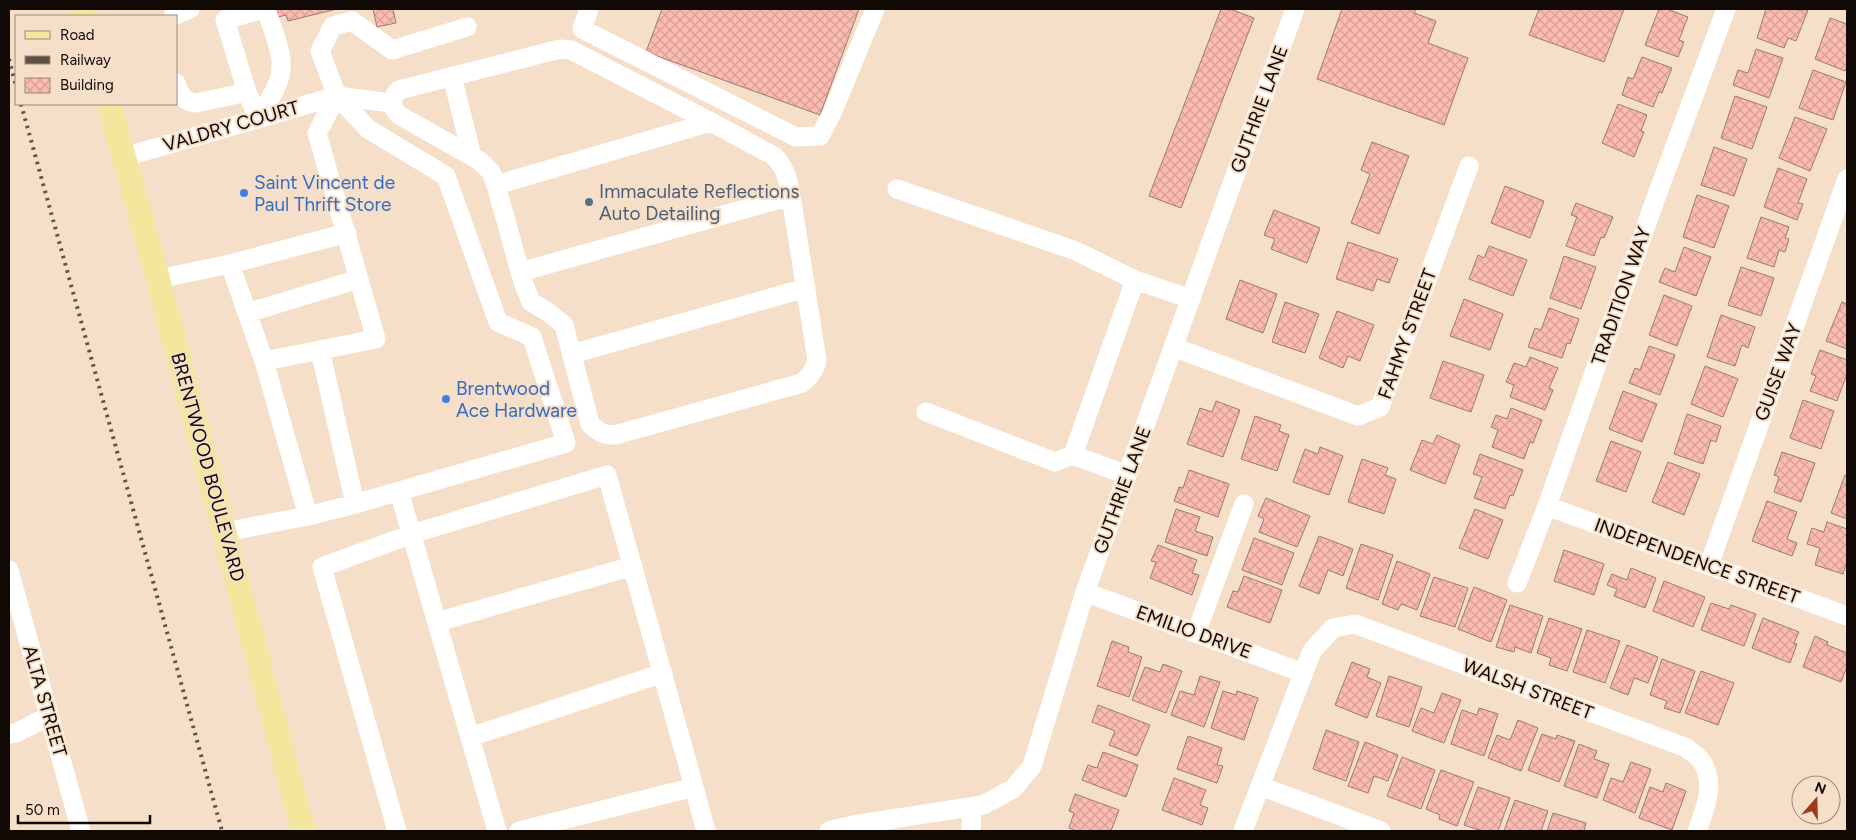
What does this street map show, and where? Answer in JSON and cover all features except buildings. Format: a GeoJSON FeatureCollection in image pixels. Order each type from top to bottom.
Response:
{"type":"FeatureCollection","features":[{"type":"Feature","properties":{"kind":"main road","name":"BRENTWOOD BOULEVARD"},"geometry":{"type":"LineString","coordinates":[[109,105],[158,279],[303,831]]}},
{"type":"Feature","properties":{"kind":"street"},"geometry":{"type":"LineString","coordinates":[[175,15],[190,9]]}},
{"type":"Feature","properties":{"kind":"street"},"geometry":{"type":"LineString","coordinates":[[264,9],[282,60],[276,87],[258,118],[247,92],[226,20],[264,9]]}},
{"type":"Feature","properties":{"kind":"street"},"geometry":{"type":"LineString","coordinates":[[590,9],[582,29],[796,137],[820,136],[832,113],[875,9]]}},
{"type":"Feature","properties":{"kind":"street","name":"GUTHRIE LANE"},"geometry":{"type":"LineString","coordinates":[[828,831],[853,825],[983,805],[1013,788],[1032,766],[1085,592],[1296,9]]}},
{"type":"Feature","properties":{"kind":"street","name":"TRADITION WAY"},"geometry":{"type":"LineString","coordinates":[[1517,583],[1547,506],[1654,203],[1726,9]]}},
{"type":"Feature","properties":{"kind":"street"},"geometry":{"type":"LineString","coordinates":[[225,532],[308,516],[355,504],[566,443],[532,337],[498,322],[446,176],[368,129],[337,96],[320,51],[333,26],[352,21],[392,50],[467,27]]}},
{"type":"Feature","properties":{"kind":"street"},"geometry":{"type":"LineString","coordinates":[[571,50],[774,156],[786,171],[792,203],[817,360],[813,372],[802,383],[615,435],[605,435],[596,430],[590,424],[564,325],[548,312],[531,302],[491,172],[472,156],[399,115],[393,109],[391,103],[394,95],[399,90],[452,76],[546,51],[571,50]]}},
{"type":"Feature","properties":{"kind":"street"},"geometry":{"type":"LineString","coordinates":[[452,76],[472,156]]}},
{"type":"Feature","properties":{"kind":"street"},"geometry":{"type":"LineString","coordinates":[[178,88],[183,99],[190,103],[247,92]]}},
{"type":"Feature","properties":{"kind":"street"},"geometry":{"type":"LineString","coordinates":[[337,96],[391,103]]}},
{"type":"Feature","properties":{"kind":"street"},"geometry":{"type":"LineString","coordinates":[[264,361],[376,338],[317,134],[337,96]]}},
{"type":"Feature","properties":{"kind":"street","name":"VALDRY COURT"},"geometry":{"type":"LineString","coordinates":[[124,157],[337,96]]}},
{"type":"Feature","properties":{"kind":"street"},"geometry":{"type":"LineString","coordinates":[[496,185],[711,122]]}},
{"type":"Feature","properties":{"kind":"street","name":"FAHMY STREET"},"geometry":{"type":"LineString","coordinates":[[1174,347],[1358,416],[1380,407],[1469,166]]}},
{"type":"Feature","properties":{"kind":"street","name":"GUISE WAY"},"geometry":{"type":"LineString","coordinates":[[1709,565],[1847,179]]}},
{"type":"Feature","properties":{"kind":"street"},"geometry":{"type":"LineString","coordinates":[[897,189],[1076,251],[1135,280],[1191,299]]}},
{"type":"Feature","properties":{"kind":"street"},"geometry":{"type":"LineString","coordinates":[[522,277],[792,203]]}},
{"type":"Feature","properties":{"kind":"street"},"geometry":{"type":"LineString","coordinates":[[158,279],[230,264],[347,233]]}},
{"type":"Feature","properties":{"kind":"street"},"geometry":{"type":"LineString","coordinates":[[230,264],[264,361],[308,516]]}},
{"type":"Feature","properties":{"kind":"street"},"geometry":{"type":"LineString","coordinates":[[247,313],[360,279]]}},
{"type":"Feature","properties":{"kind":"street"},"geometry":{"type":"LineString","coordinates":[[1073,455],[1135,280]]}},
{"type":"Feature","properties":{"kind":"street"},"geometry":{"type":"LineString","coordinates":[[572,354],[806,288]]}},
{"type":"Feature","properties":{"kind":"street"},"geometry":{"type":"LineString","coordinates":[[320,350],[355,504]]}},
{"type":"Feature","properties":{"kind":"street"},"geometry":{"type":"LineString","coordinates":[[926,412],[1055,462],[1073,455],[1127,476]]}},
{"type":"Feature","properties":{"kind":"street"},"geometry":{"type":"LineString","coordinates":[[397,831],[322,567],[412,534],[607,476],[706,831]]}},
{"type":"Feature","properties":{"kind":"street"},"geometry":{"type":"LineString","coordinates":[[399,491],[497,831]]}},
{"type":"Feature","properties":{"kind":"street"},"geometry":{"type":"LineString","coordinates":[[1196,633],[1244,504]]}},
{"type":"Feature","properties":{"kind":"street","name":"INDEPENDENCE STREET"},"geometry":{"type":"LineString","coordinates":[[1547,506],[1847,616]]}},
{"type":"Feature","properties":{"kind":"street"},"geometry":{"type":"LineString","coordinates":[[437,622],[633,566]]}},
{"type":"Feature","properties":{"kind":"street","name":"ALTA STREET"},"geometry":{"type":"LineString","coordinates":[[9,570],[81,831]]}},
{"type":"Feature","properties":{"kind":"street","name":"EMILIO DRIVE"},"geometry":{"type":"LineString","coordinates":[[1085,592],[1303,673]]}},
{"type":"Feature","properties":{"kind":"street","name":"WALSH STREET"},"geometry":{"type":"LineString","coordinates":[[1243,831],[1312,651],[1333,628],[1355,624],[1687,748],[1702,762],[1709,781],[1705,810],[1697,831]]}},
{"type":"Feature","properties":{"kind":"street"},"geometry":{"type":"LineString","coordinates":[[470,737],[663,673]]}},
{"type":"Feature","properties":{"kind":"street"},"geometry":{"type":"LineString","coordinates":[[9,734],[16,733],[49,716]]}},
{"type":"Feature","properties":{"kind":"street"},"geometry":{"type":"LineString","coordinates":[[1260,786],[1381,831]]}},
{"type":"Feature","properties":{"kind":"street"},"geometry":{"type":"LineString","coordinates":[[519,831],[694,787]]}},
{"type":"Feature","properties":{"kind":"street"},"geometry":{"type":"LineString","coordinates":[[971,831],[972,807]]}},
{"type":"Feature","properties":{"kind":"railway"},"geometry":{"type":"LineString","coordinates":[[9,59],[15,82]]}},
{"type":"Feature","properties":{"kind":"railway"},"geometry":{"type":"LineString","coordinates":[[21,105],[222,831]]}},
{"type":"Feature","properties":{"kind":"place","name":"Saint Vincent de Paul Thrift Store"},"geometry":{"type":"Point","coordinates":[244,193]}},
{"type":"Feature","properties":{"kind":"place","name":"Immaculate Reflections Auto Detailing"},"geometry":{"type":"Point","coordinates":[589,202]}},
{"type":"Feature","properties":{"kind":"place","name":"Brentwood Ace Hardware"},"geometry":{"type":"Point","coordinates":[446,399]}}]}
